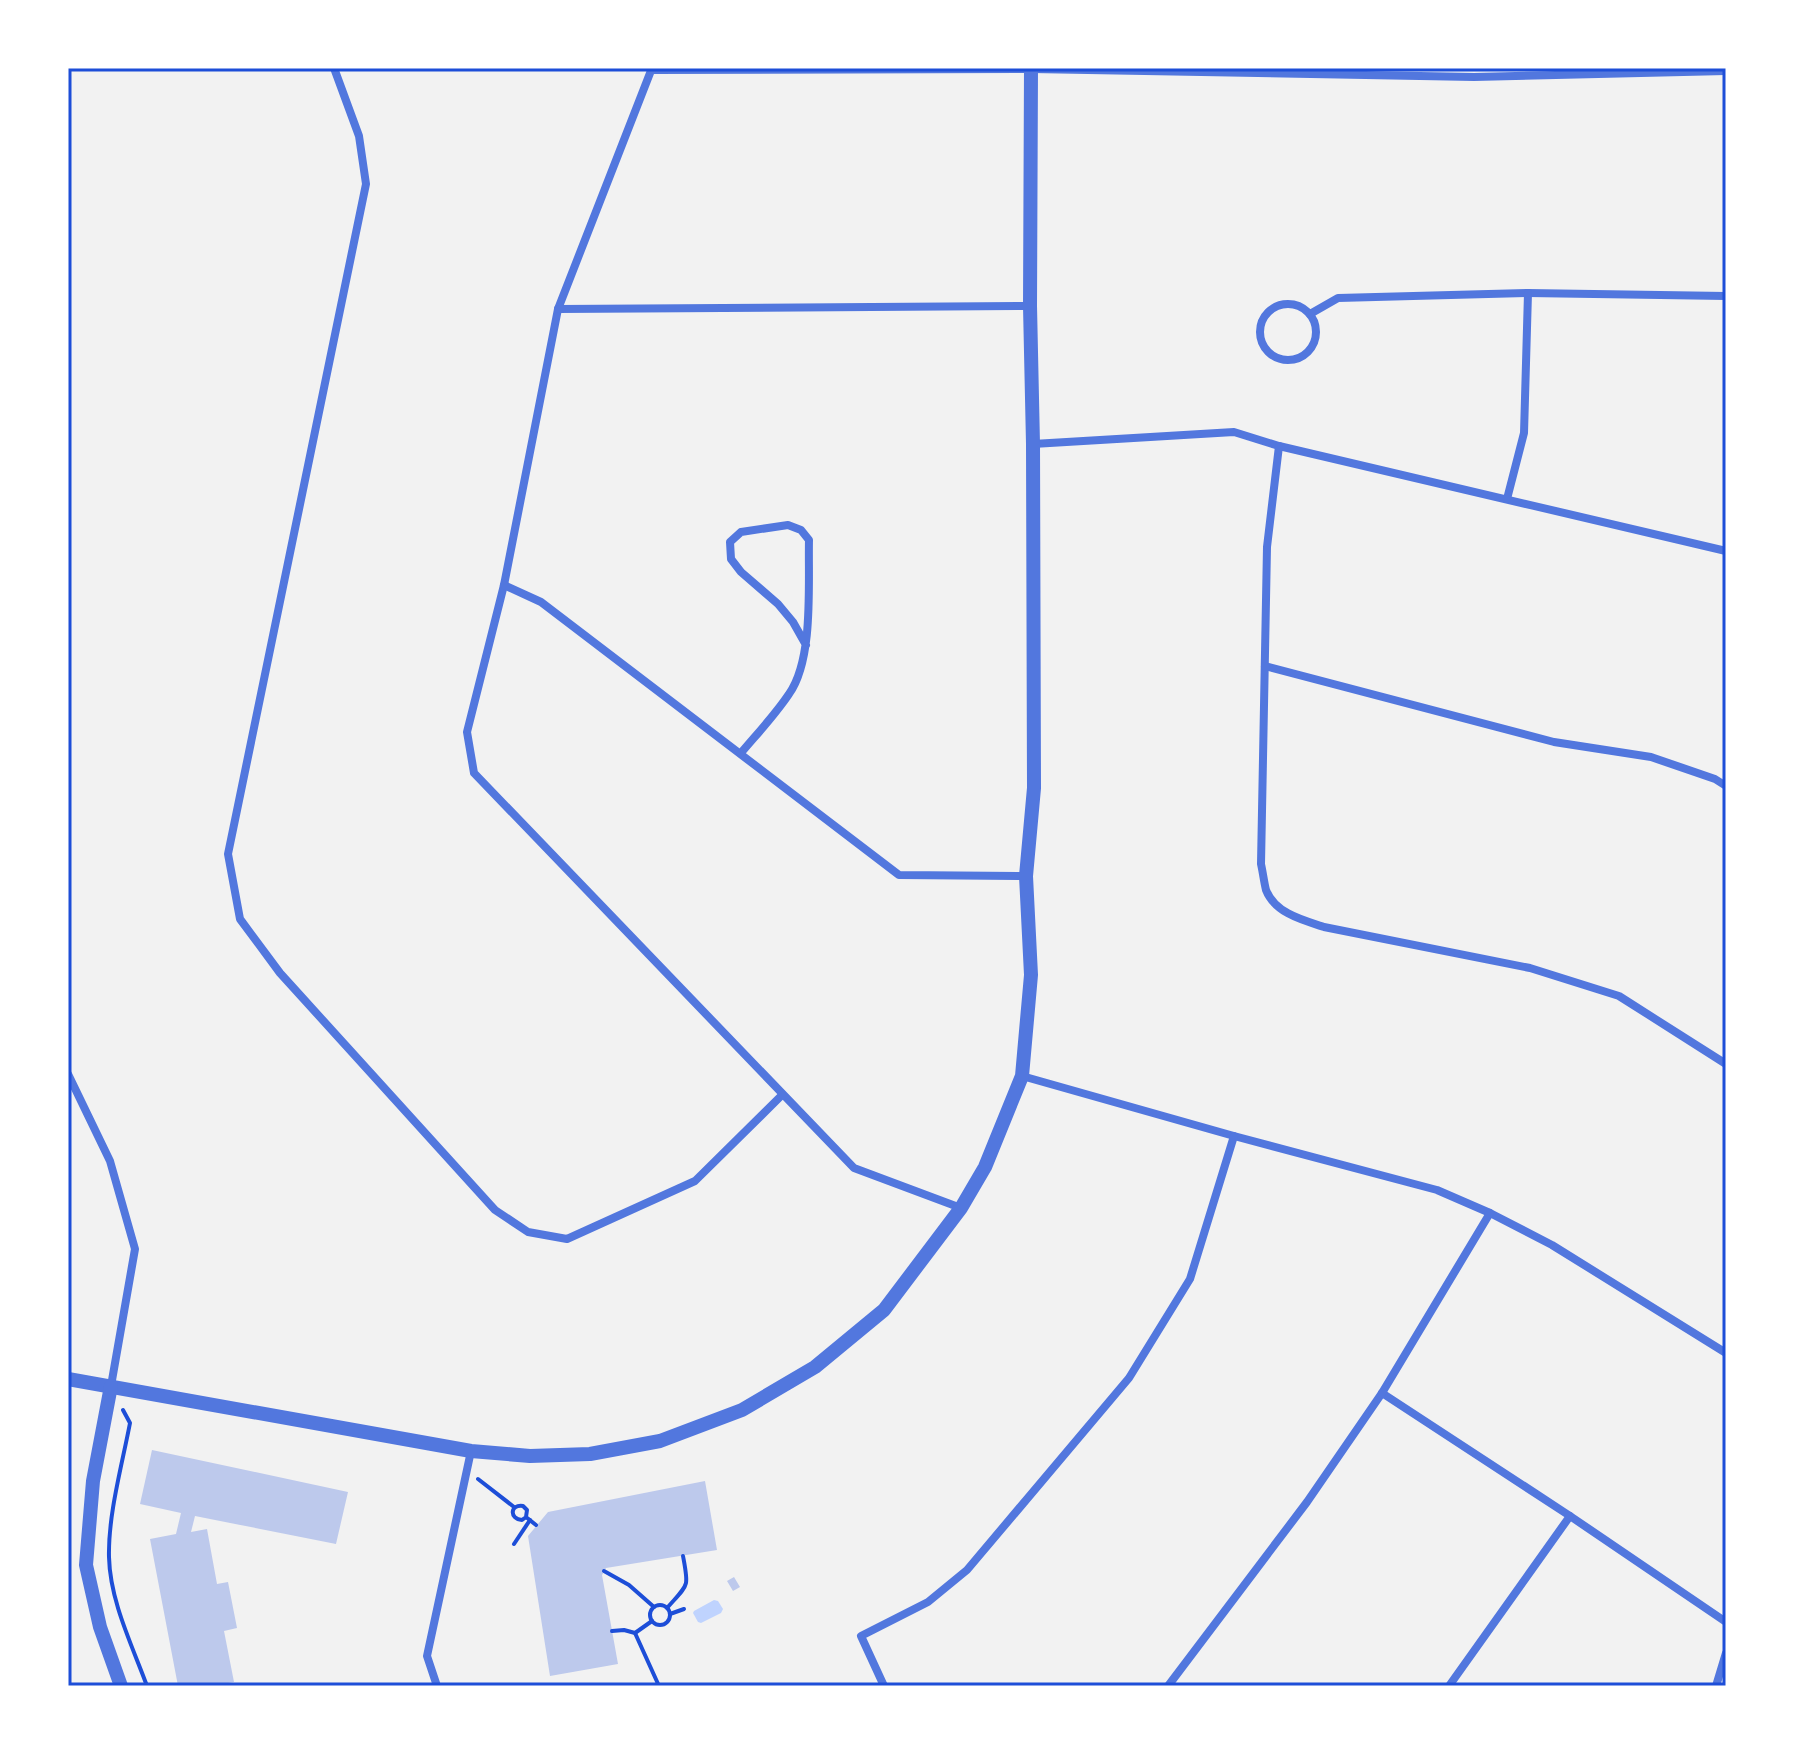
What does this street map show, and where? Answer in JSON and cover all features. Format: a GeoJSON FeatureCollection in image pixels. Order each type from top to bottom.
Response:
{"type":"FeatureCollection","features":[{"type":"Feature","properties":{"kind":"street"},"geometry":{"type":"LineString","coordinates":[[334,68],[359,136],[366,184],[228,854],[240,919],[280,973],[495,1210],[528,1232],[567,1239],[695,1181],[782,1095]]}},
{"type":"Feature","properties":{"kind":"street"},"geometry":{"type":"LineString","coordinates":[[68,1379],[471,1451],[530,1456],[590,1454],[660,1441],[742,1410],[815,1367],[884,1310],[961,1208],[985,1167],[1022,1076],[1031,975],[1026,876],[1034,788],[1031,68]]}},
{"type":"Feature","properties":{"kind":"street"},"geometry":{"type":"LineString","coordinates":[[961,1208],[854,1168],[474,773],[467,732],[504,585],[558,309],[652,69],[1726,71]]}},
{"type":"Feature","properties":{"kind":"street"},"geometry":{"type":"LineString","coordinates":[[1507,499],[1524,433],[1528,293]]}},
{"type":"Feature","properties":{"kind":"street"},"geometry":{"type":"LineString","coordinates":[[1310,314],[1338,298],[1528,293],[1726,296]]}},
{"type":"Feature","properties":{"kind":"street"},"geometry":{"type":"LineString","coordinates":[[1290,304],[1301,306],[1310,314],[1316,329],[1313,346],[1307,353],[1292,361],[1275,358],[1266,351],[1259,330],[1269,310],[1290,304]]}},
{"type":"Feature","properties":{"kind":"street"},"geometry":{"type":"LineString","coordinates":[[558,309],[1030,306]]}},
{"type":"Feature","properties":{"kind":"street"},"geometry":{"type":"LineString","coordinates":[[1033,444],[1234,432],[1279,446],[1726,551]]}},
{"type":"Feature","properties":{"kind":"street"},"geometry":{"type":"LineString","coordinates":[[1279,446],[1267,547],[1261,864],[1267,892],[1279,908],[1300,920],[1530,968],[1619,996],[1726,1064]]}},
{"type":"Feature","properties":{"kind":"street"},"geometry":{"type":"LineString","coordinates":[[741,753],[791,693],[802,667],[806,645],[809,540],[801,530],[788,525],[741,532],[730,542],[731,559],[741,572],[778,604],[806,645]]}},
{"type":"Feature","properties":{"kind":"street"},"geometry":{"type":"LineString","coordinates":[[504,585],[541,602],[899,875],[1026,876]]}},
{"type":"Feature","properties":{"kind":"street"},"geometry":{"type":"LineString","coordinates":[[1265,666],[1554,742],[1651,757],[1715,779],[1726,786]]}},
{"type":"Feature","properties":{"kind":"street"},"geometry":{"type":"LineString","coordinates":[[68,1074],[110,1161],[135,1249],[93,1481],[86,1565],[100,1627],[121,1686]]}},
{"type":"Feature","properties":{"kind":"street"},"geometry":{"type":"LineString","coordinates":[[1022,1076],[1437,1190],[1552,1245],[1726,1353]]}},
{"type":"Feature","properties":{"kind":"street"},"geometry":{"type":"LineString","coordinates":[[884,1686],[861,1636],[928,1602],[967,1570],[1129,1378],[1190,1279],[1234,1136]]}},
{"type":"Feature","properties":{"kind":"street"},"geometry":{"type":"LineString","coordinates":[[1168,1686],[1307,1502],[1382,1393],[1490,1213]]}},
{"type":"Feature","properties":{"kind":"street"},"geometry":{"type":"LineString","coordinates":[[1382,1393],[1726,1622]]}},
{"type":"Feature","properties":{"kind":"street"},"geometry":{"type":"LineString","coordinates":[[437,1686],[427,1656],[471,1451]]}},
{"type":"Feature","properties":{"kind":"street"},"geometry":{"type":"LineString","coordinates":[[1449,1686],[1570,1516]]}},
{"type":"Feature","properties":{"kind":"street"},"geometry":{"type":"LineString","coordinates":[[1716,1686],[1726,1653]]}},
{"type":"Feature","properties":{"kind":"path"},"geometry":{"type":"LineString","coordinates":[[111,1386],[130,1423],[109,1532],[109,1560],[116,1601],[147,1686]]}},
{"type":"Feature","properties":{"kind":"path"},"geometry":{"type":"LineString","coordinates":[[467,1471],[514,1507]]}},
{"type":"Feature","properties":{"kind":"path"},"geometry":{"type":"LineString","coordinates":[[514,1507],[523,1506],[528,1518],[514,1544]]}},
{"type":"Feature","properties":{"kind":"path"},"geometry":{"type":"LineString","coordinates":[[514,1507],[512,1511],[516,1520],[528,1518]]}},
{"type":"Feature","properties":{"kind":"path"},"geometry":{"type":"LineString","coordinates":[[528,1518],[536,1525]]}},
{"type":"Feature","properties":{"kind":"path"},"geometry":{"type":"LineString","coordinates":[[667,1608],[686,1586],[683,1556]]}},
{"type":"Feature","properties":{"kind":"path"},"geometry":{"type":"LineString","coordinates":[[604,1571],[629,1585],[654,1607]]}},
{"type":"Feature","properties":{"kind":"path"},"geometry":{"type":"LineString","coordinates":[[659,1604],[667,1608],[670,1614],[667,1623],[660,1625],[652,1621],[650,1613],[654,1607],[659,1604]]}},
{"type":"Feature","properties":{"kind":"path"},"geometry":{"type":"LineString","coordinates":[[670,1614],[684,1609]]}},
{"type":"Feature","properties":{"kind":"path"},"geometry":{"type":"LineString","coordinates":[[635,1633],[652,1621]]}},
{"type":"Feature","properties":{"kind":"path"},"geometry":{"type":"LineString","coordinates":[[612,1631],[635,1633]]}},
{"type":"Feature","properties":{"kind":"path"},"geometry":{"type":"LineString","coordinates":[[635,1633],[659,1686]]}},
{"type":"Feature","properties":{"kind":"water"},"geometry":{"type":"Polygon","coordinates":[[[714,1600],[723,1609],[721,1613],[698,1622],[694,1611],[714,1600]]]}},
{"type":"Feature","properties":{"kind":"building"},"geometry":{"type":"Polygon","coordinates":[[[152,1450],[348,1492],[336,1544],[195,1516],[191,1532],[207,1529],[217,1584],[228,1582],[237,1628],[224,1631],[234,1682],[178,1686],[150,1539],[176,1534],[181,1513],[140,1504],[152,1450]]]}},
{"type":"Feature","properties":{"kind":"building"},"geometry":{"type":"Polygon","coordinates":[[[705,1481],[717,1550],[606,1568],[602,1575],[618,1664],[550,1676],[528,1536],[548,1512],[705,1481]]]}},
{"type":"Feature","properties":{"kind":"building"},"geometry":{"type":"Polygon","coordinates":[[[734,1577],[740,1587],[733,1591],[727,1581],[734,1577]]]}}]}
